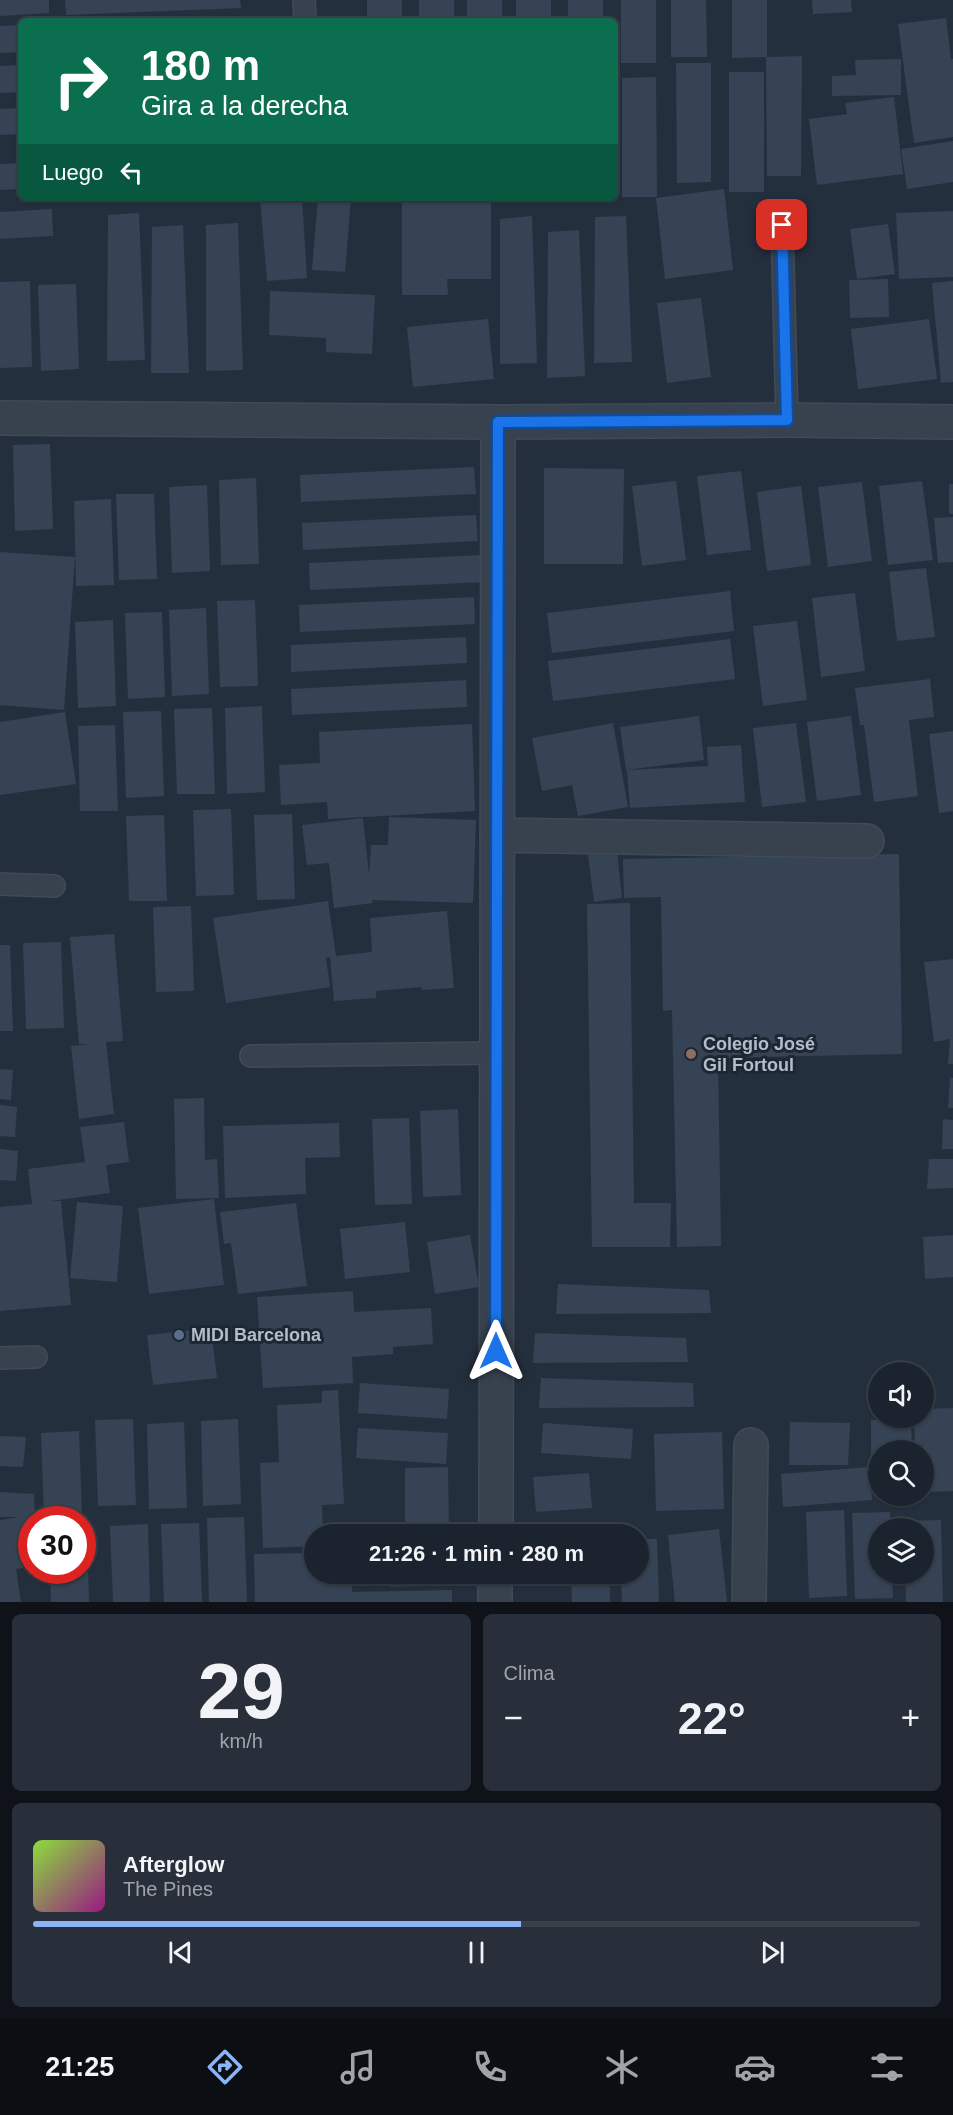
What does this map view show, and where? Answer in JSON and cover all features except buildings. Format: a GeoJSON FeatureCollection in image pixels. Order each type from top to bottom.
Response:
{"type":"FeatureCollection","features":[{"type":"Feature","properties":{"kind":"street"},"geometry":{"type":"LineString","coordinates":[[0,418],[498,422],[787,420],[953,422]]}},
{"type":"Feature","properties":{"kind":"street"},"geometry":{"type":"LineString","coordinates":[[496,1524],[498,422]]}},
{"type":"Feature","properties":{"kind":"street"},"geometry":{"type":"LineString","coordinates":[[497,835],[867,841]]}},
{"type":"Feature","properties":{"kind":"street"},"geometry":{"type":"LineString","coordinates":[[749,1602],[751,1445]]}},
{"type":"Feature","properties":{"kind":"street"},"geometry":{"type":"LineString","coordinates":[[495,1584],[495,1602]]}},
{"type":"Feature","properties":{"kind":"lane"},"geometry":{"type":"LineString","coordinates":[[304,0],[305,18]]}},
{"type":"Feature","properties":{"kind":"lane"},"geometry":{"type":"LineString","coordinates":[[782,225],[787,420]]}},
{"type":"Feature","properties":{"kind":"lane"},"geometry":{"type":"LineString","coordinates":[[0,884],[54,886]]}},
{"type":"Feature","properties":{"kind":"lane"},"geometry":{"type":"LineString","coordinates":[[251,1056],[497,1053]]}},
{"type":"Feature","properties":{"kind":"lane"},"geometry":{"type":"LineString","coordinates":[[0,1358],[36,1357]]}},
{"type":"Feature","properties":{"kind":"place","name":"Colegio José Gil Fortoul"},"geometry":{"type":"Point","coordinates":[691,1054]}},
{"type":"Feature","properties":{"kind":"place","name":"MIDI Barcelona"},"geometry":{"type":"Point","coordinates":[179,1335]}},
{"type":"Feature","properties":{"kind":"route"},"geometry":{"type":"LineString","coordinates":[[496,1351],[498,422],[787,420],[782,225]]}}]}
